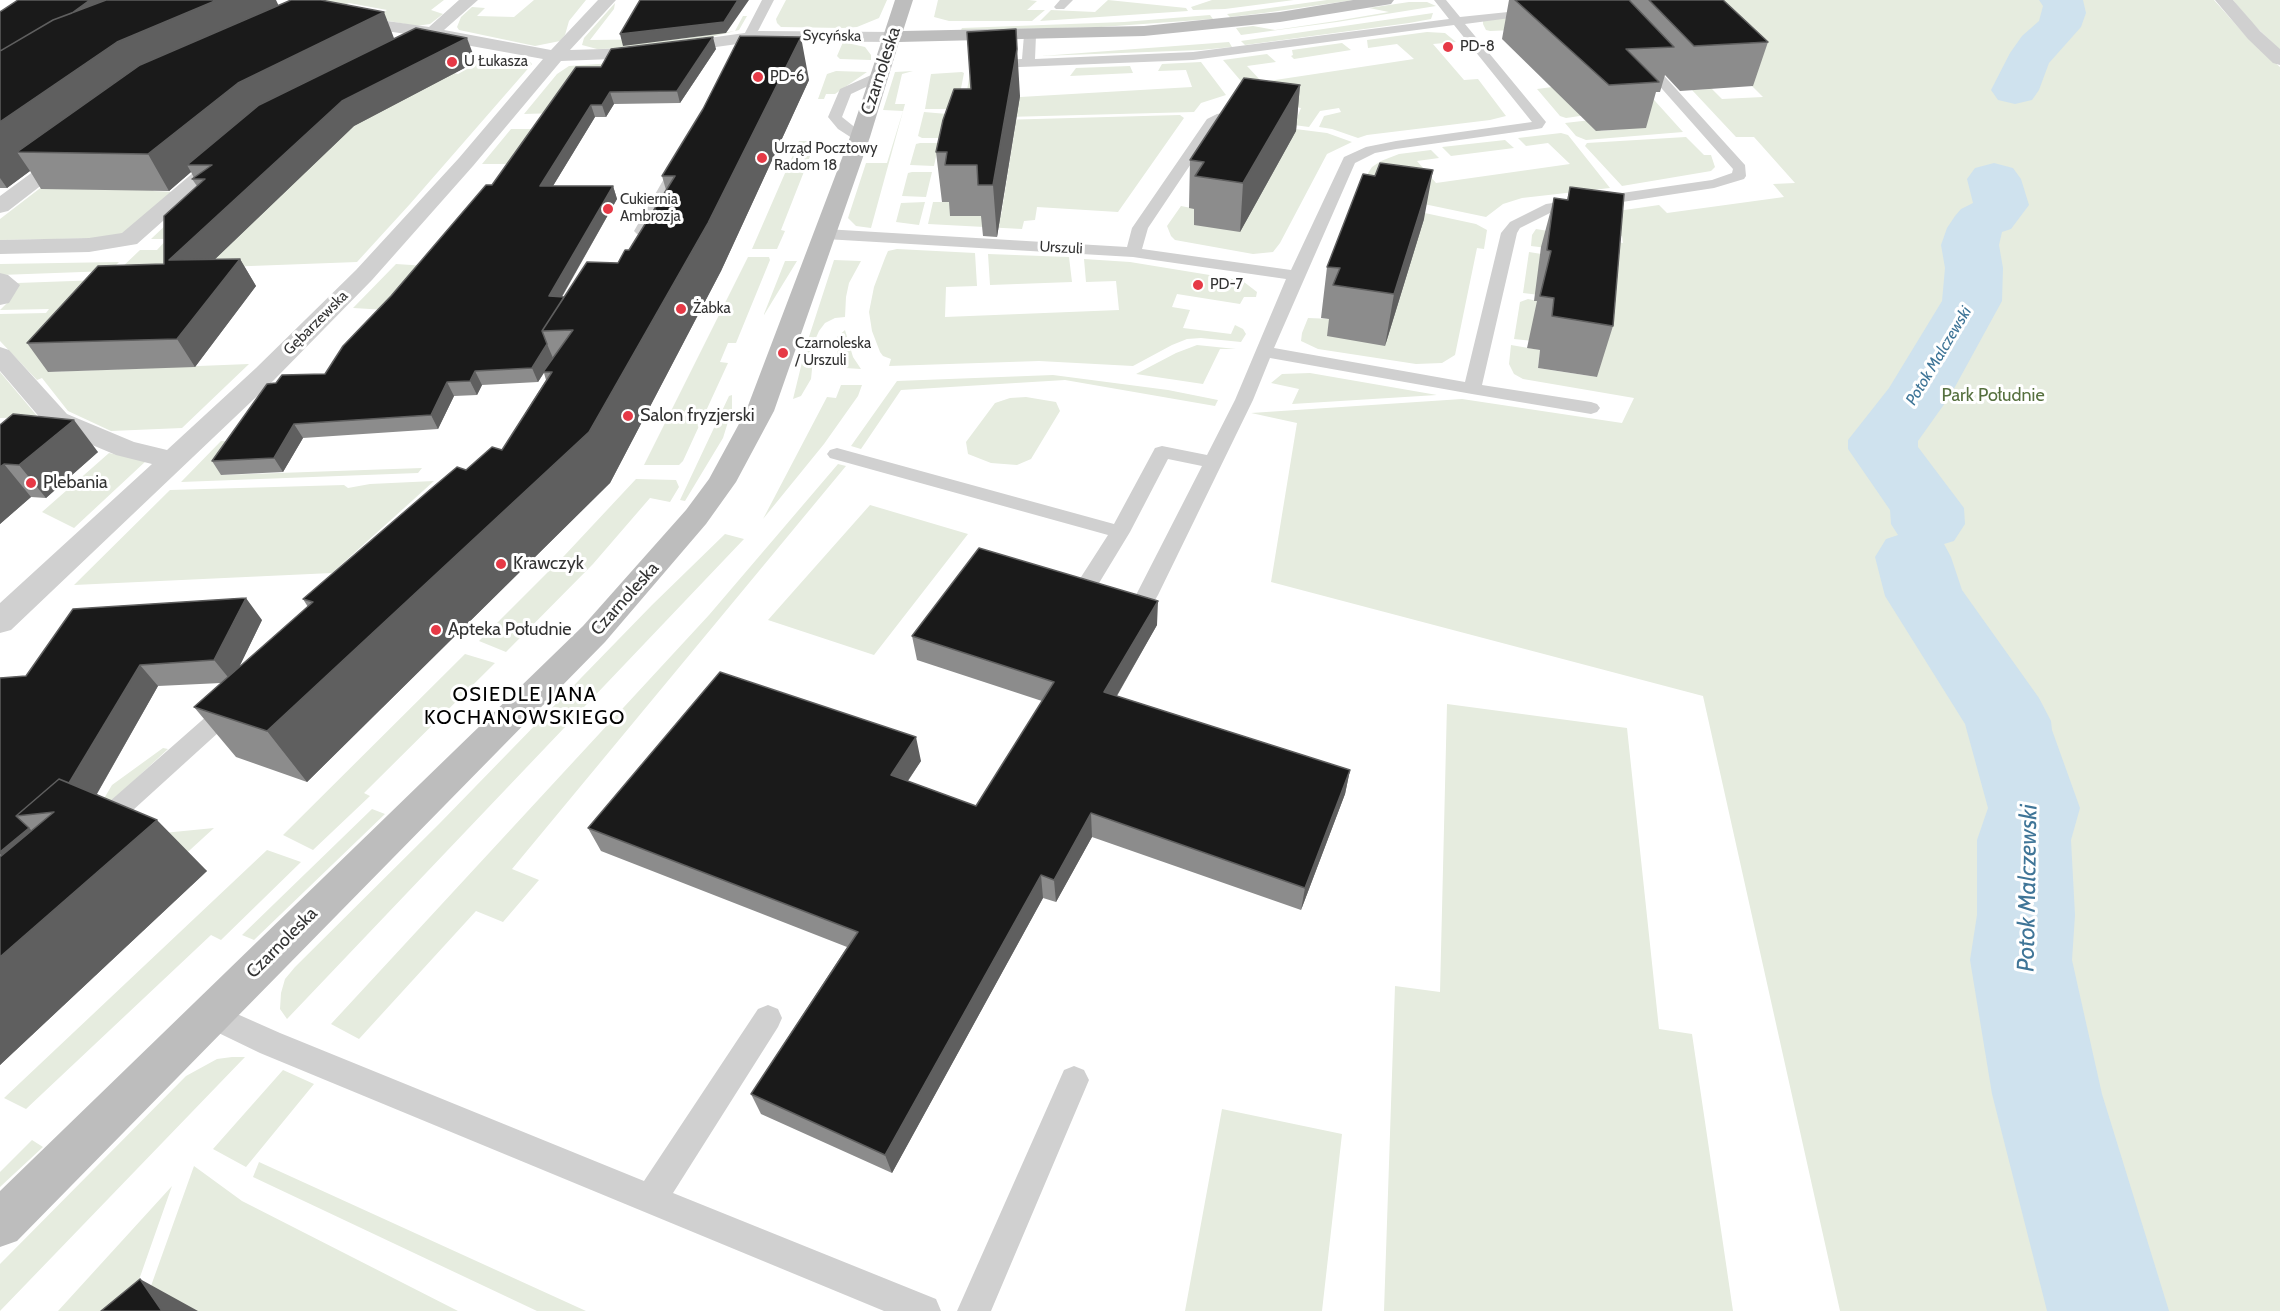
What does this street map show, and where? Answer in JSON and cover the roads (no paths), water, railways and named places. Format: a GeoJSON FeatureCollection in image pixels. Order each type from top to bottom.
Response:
{"type":"FeatureCollection","features":[{"type":"Feature","properties":{"kind":"street"},"geometry":{"type":"LineString","coordinates":[[403,53],[426,41],[440,24],[469,0]]}},
{"type":"Feature","properties":{"kind":"street","name":"Gębarzewska"},"geometry":{"type":"LineString","coordinates":[[0,622],[174,460],[364,275],[607,0]]}},
{"type":"Feature","properties":{"kind":"street","name":"Czarnoleska"},"geometry":{"type":"LineString","coordinates":[[0,1224],[594,634],[696,516],[722,482],[760,411],[860,137],[904,0]]}},
{"type":"Feature","properties":{"kind":"street","name":"Sycyńska"},"geometry":{"type":"LineString","coordinates":[[328,21],[366,21],[556,56],[643,52],[772,36],[1029,35],[1180,28],[1280,17],[1385,0]]}},
{"type":"Feature","properties":{"kind":"street"},"geometry":{"type":"LineString","coordinates":[[2224,0],[2254,35],[2280,59]]}},
{"type":"Feature","properties":{"kind":"street"},"geometry":{"type":"LineString","coordinates":[[0,247],[88,245],[129,239],[245,138]]}},
{"type":"Feature","properties":{"kind":"street"},"geometry":{"type":"LineString","coordinates":[[0,206],[88,140]]}},
{"type":"Feature","properties":{"kind":"street"},"geometry":{"type":"LineString","coordinates":[[0,279],[8,285],[0,298]]}},
{"type":"Feature","properties":{"kind":"street"},"geometry":{"type":"LineString","coordinates":[[0,355],[57,420]]}},
{"type":"Feature","properties":{"kind":"street"},"geometry":{"type":"LineString","coordinates":[[23,421],[57,420],[126,449],[174,460]]}},
{"type":"Feature","properties":{"kind":"lane"},"geometry":{"type":"LineString","coordinates":[[727,77],[768,0]]}},
{"type":"Feature","properties":{"kind":"lane"},"geometry":{"type":"LineString","coordinates":[[1147,595],[1266,352],[1296,276],[1348,160],[1360,153],[1396,145],[1538,125],[1539,122],[1440,0]]}},
{"type":"Feature","properties":{"kind":"lane"},"geometry":{"type":"LineString","coordinates":[[995,64],[1193,56],[1533,10]]}},
{"type":"Feature","properties":{"kind":"lane"},"geometry":{"type":"LineString","coordinates":[[1028,63],[1029,35]]}},
{"type":"Feature","properties":{"kind":"lane"},"geometry":{"type":"LineString","coordinates":[[1472,389],[1509,233],[1515,225],[1546,209],[1714,184],[1733,180],[1741,173],[1740,168],[1634,50]]}},
{"type":"Feature","properties":{"kind":"lane"},"geometry":{"type":"LineString","coordinates":[[1133,252],[1140,228],[1212,122],[1229,115],[1260,113]]}},
{"type":"Feature","properties":{"kind":"lane"},"geometry":{"type":"LineString","coordinates":[[631,249],[687,150]]}},
{"type":"Feature","properties":{"kind":"lane","name":"Urszuli"},"geometry":{"type":"LineString","coordinates":[[825,234],[1133,252],[1296,276]]}},
{"type":"Feature","properties":{"kind":"lane"},"geometry":{"type":"LineString","coordinates":[[1266,352],[1591,408]]}},
{"type":"Feature","properties":{"kind":"lane"},"geometry":{"type":"LineString","coordinates":[[1084,588],[1120,532],[1162,452],[1214,462]]}},
{"type":"Feature","properties":{"kind":"lane"},"geometry":{"type":"LineString","coordinates":[[837,454],[1120,532]]}},
{"type":"Feature","properties":{"kind":"lane"},"geometry":{"type":"LineString","coordinates":[[87,837],[246,693]]}},
{"type":"Feature","properties":{"kind":"lane"},"geometry":{"type":"LineString","coordinates":[[210,1015],[270,1043],[924,1311]]}},
{"type":"Feature","properties":{"kind":"lane"},"geometry":{"type":"LineString","coordinates":[[651,1199],[768,1018]]}},
{"type":"Feature","properties":{"kind":"lane"},"geometry":{"type":"LineString","coordinates":[[974,1311],[1074,1080]]}},
{"type":"Feature","properties":{"kind":"waterway","name":"Potok Malczewski"},"geometry":{"type":"LineString","coordinates":[[2015,90],[2026,63],[2038,46],[2059,27],[2064,13],[2064,4],[2060,0]]}},
{"type":"Feature","properties":{"kind":"waterway","name":"Potok Malczewski"},"geometry":{"type":"LineString","coordinates":[[1928,524],[1927,508],[1883,449],[1883,440],[1917,396],[1972,301],[1974,268],[1970,245],[1975,228],[1981,221],[1991,217],[2001,205],[1994,179]]}},
{"type":"Feature","properties":{"kind":"waterway","name":"Potok Malczewski"},"geometry":{"type":"LineString","coordinates":[[1913,557],[1924,596],[2008,721],[2008,730],[2034,808],[2024,840],[2026,915],[2021,960],[2047,1094],[2108,1311]]}},
{"type":"Feature","properties":{"kind":"place","name":"PD-8"},"geometry":{"type":"Point","coordinates":[1448,47]}},
{"type":"Feature","properties":{"kind":"place","name":"U Łukasza"},"geometry":{"type":"Point","coordinates":[452,62]}},
{"type":"Feature","properties":{"kind":"place","name":"PD-6"},"geometry":{"type":"Point","coordinates":[758,77]}},
{"type":"Feature","properties":{"kind":"place","name":"Urząd Pocztowy Radom 18"},"geometry":{"type":"Point","coordinates":[762,158]}},
{"type":"Feature","properties":{"kind":"place","name":"Cukiernia Ambrozja"},"geometry":{"type":"Point","coordinates":[608,209]}},
{"type":"Feature","properties":{"kind":"place","name":"PD-7"},"geometry":{"type":"Point","coordinates":[1198,285]}},
{"type":"Feature","properties":{"kind":"place","name":"Żabka"},"geometry":{"type":"Point","coordinates":[681,309]}},
{"type":"Feature","properties":{"kind":"place","name":"Czarnoleska / Urszuli"},"geometry":{"type":"Point","coordinates":[783,353]}},
{"type":"Feature","properties":{"kind":"place","name":"Salon fryzjerski"},"geometry":{"type":"Point","coordinates":[628,416]}},
{"type":"Feature","properties":{"kind":"place","name":"Plebania"},"geometry":{"type":"Point","coordinates":[31,483]}},
{"type":"Feature","properties":{"kind":"place","name":"Krawczyk"},"geometry":{"type":"Point","coordinates":[501,564]}},
{"type":"Feature","properties":{"kind":"place","name":"Apteka Południe"},"geometry":{"type":"Point","coordinates":[436,630]}},
{"type":"Feature","properties":{"kind":"district","name":"OSIEDLE JANA KOCHANOWSKIEGO"},"geometry":{"type":"Point","coordinates":[525,706]}},
{"type":"Feature","properties":{"kind":"park label","name":"Park Południe"},"geometry":{"type":"Point","coordinates":[1993,396]}}]}
